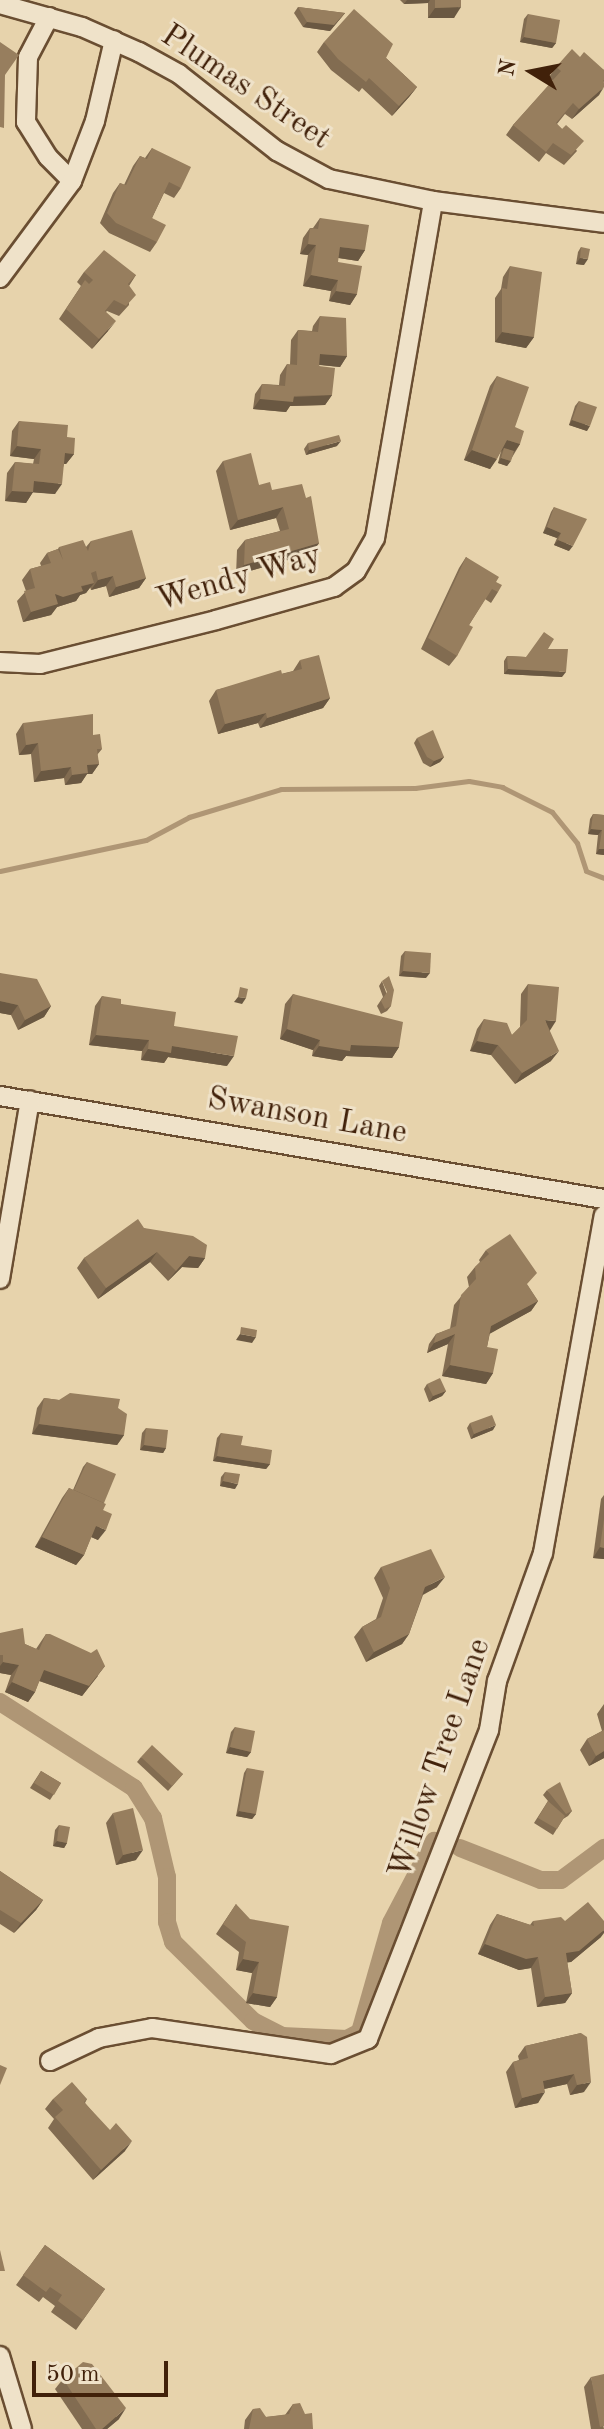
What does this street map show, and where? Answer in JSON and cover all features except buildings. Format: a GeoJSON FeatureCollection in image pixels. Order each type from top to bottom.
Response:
{"type":"FeatureCollection","features":[{"type":"Feature","properties":{"kind":"street","name":"Plumas Street"},"geometry":{"type":"LineString","coordinates":[[0,4],[114,40],[176,72],[303,168],[340,182],[433,201],[604,223]]}},
{"type":"Feature","properties":{"kind":"street"},"geometry":{"type":"LineString","coordinates":[[49,17],[28,57],[26,122],[48,157],[72,181]]}},
{"type":"Feature","properties":{"kind":"street"},"geometry":{"type":"LineString","coordinates":[[0,278],[72,181],[95,121],[114,40]]}},
{"type":"Feature","properties":{"kind":"street","name":"Wendy Way"},"geometry":{"type":"LineString","coordinates":[[0,662],[40,664],[186,627],[334,587],[356,571],[375,538],[433,201]]}},
{"type":"Feature","properties":{"kind":"street","name":"Swanson Lane"},"geometry":{"type":"LineString","coordinates":[[0,1096],[604,1199]]}},
{"type":"Feature","properties":{"kind":"street"},"geometry":{"type":"LineString","coordinates":[[0,1279],[30,1100]]}},
{"type":"Feature","properties":{"kind":"street","name":"Willow Tree Lane"},"geometry":{"type":"LineString","coordinates":[[50,2061],[99,2038],[152,2028],[331,2054],[368,2039],[489,1730],[497,1681],[543,1553],[604,1215]]}},
{"type":"Feature","properties":{"kind":"street"},"geometry":{"type":"LineString","coordinates":[[0,2356],[22,2429]]}},
{"type":"Feature","properties":{"kind":"waterway"},"geometry":{"type":"LineString","coordinates":[[0,871],[146,840],[189,817],[281,789],[415,788],[469,781],[502,787],[552,812],[577,843],[586,871],[604,878]]}},
{"type":"Feature","properties":{"kind":"waterway"},"geometry":{"type":"LineString","coordinates":[[0,1702],[134,1788],[153,1818],[167,1877],[167,1922],[173,1942],[253,2021],[282,2036],[347,2039],[360,2032],[391,1923],[434,1841]]}},
{"type":"Feature","properties":{"kind":"waterway"},"geometry":{"type":"LineString","coordinates":[[460,1848],[541,1880],[561,1880],[604,1848]]}}]}
